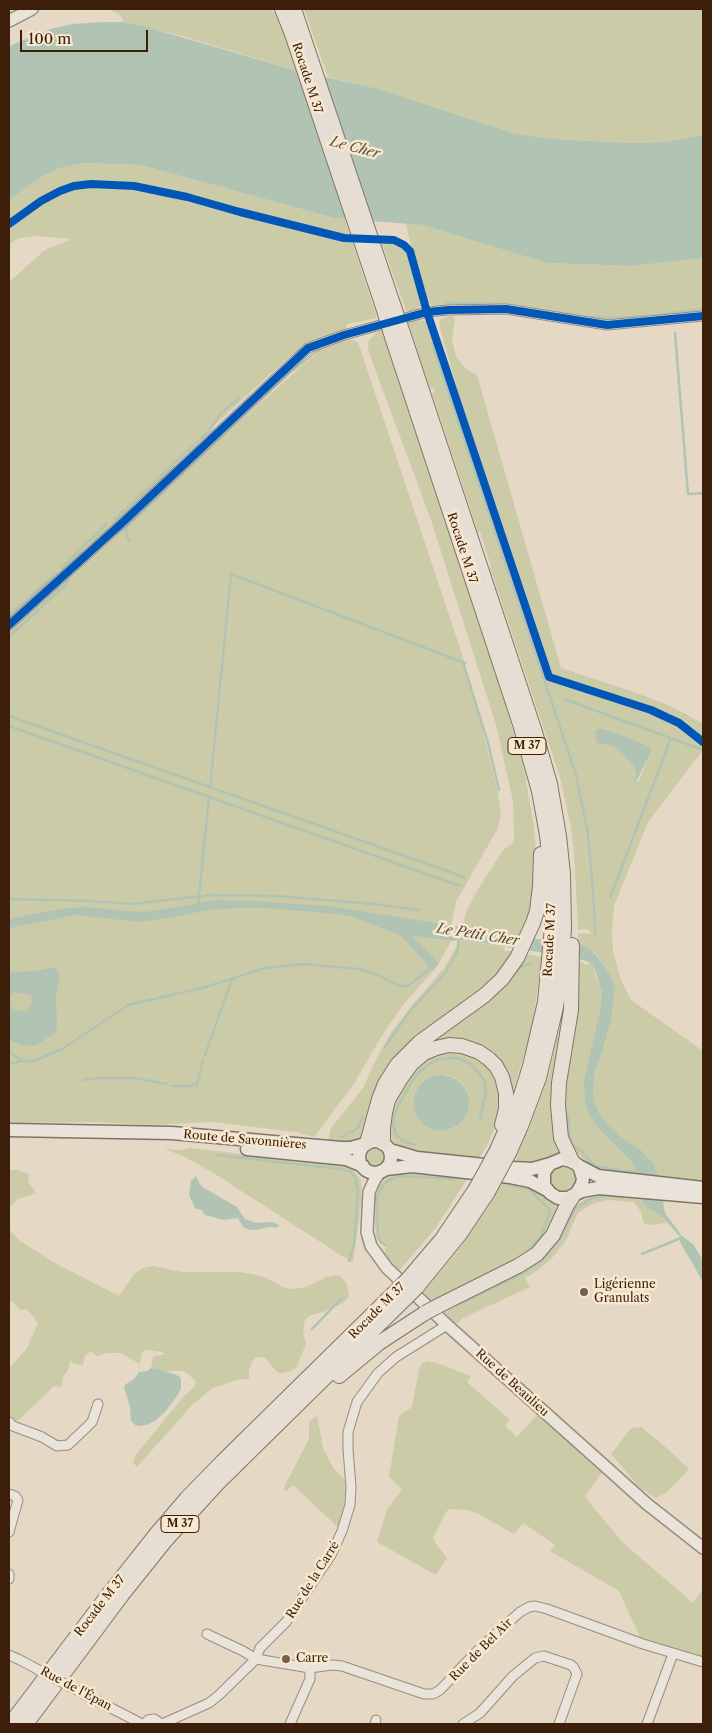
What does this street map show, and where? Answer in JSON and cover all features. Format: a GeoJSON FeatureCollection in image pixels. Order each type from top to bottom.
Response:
{"type":"FeatureCollection","features":[{"type":"Feature","properties":{"kind":"highway","name":"Rocade M 37"},"geometry":{"type":"LineString","coordinates":[[282,9],[297,32]]}},
{"type":"Feature","properties":{"kind":"highway","name":"Rocade M 37"},"geometry":{"type":"LineString","coordinates":[[26,1724],[166,1540],[216,1484],[294,1408],[408,1288],[442,1239],[482,1191],[503,1151],[530,1066],[545,1002],[562,959],[564,905],[559,836],[550,784],[535,732],[476,570],[297,32],[294,9]]}},
{"type":"Feature","properties":{"kind":"highway","name":"Rocade M 37"},"geometry":{"type":"LineString","coordinates":[[476,570],[544,816],[552,881],[563,928]]}},
{"type":"Feature","properties":{"kind":"highway"},"geometry":{"type":"LineString","coordinates":[[366,1144],[379,1099],[385,1084],[397,1065],[420,1042],[472,1006],[491,990],[508,971],[520,953],[537,911],[544,816]]}},
{"type":"Feature","properties":{"kind":"highway"},"geometry":{"type":"LineString","coordinates":[[563,928],[562,959],[571,1010],[559,1083],[558,1105],[561,1138],[575,1164]]}},
{"type":"Feature","properties":{"kind":"highway"},"geometry":{"type":"LineString","coordinates":[[387,1146],[383,1119],[388,1100],[406,1069],[417,1058],[430,1050],[442,1046],[456,1045],[484,1055],[493,1062],[502,1077],[506,1104],[503,1151]]}},
{"type":"Feature","properties":{"kind":"highway"},"geometry":{"type":"LineString","coordinates":[[294,1408],[321,1391],[379,1343],[425,1313],[518,1266],[537,1254],[553,1235],[567,1205],[574,1195]]}},
{"type":"Feature","properties":{"kind":"highway","name":"Rocade M 37"},"geometry":{"type":"LineString","coordinates":[[10,1724],[110,1591],[187,1498],[347,1341],[408,1288]]}},
{"type":"Feature","properties":{"kind":"main road","name":"Route de Savonnières"},"geometry":{"type":"LineString","coordinates":[[9,1130],[172,1133],[341,1148],[351,1148],[366,1144]]}},
{"type":"Feature","properties":{"kind":"main road","name":"Route de Savonnières"},"geometry":{"type":"LineString","coordinates":[[125,1133],[346,1160],[364,1167]]}},
{"type":"Feature","properties":{"kind":"main road"},"geometry":{"type":"LineString","coordinates":[[638,1186],[598,1188],[558,1198],[538,1184],[522,1179],[412,1166],[371,1172],[364,1167],[359,1157],[362,1148],[374,1141],[417,1158],[514,1168],[532,1168],[562,1159],[598,1176],[638,1186],[703,1197]]}},
{"type":"Feature","properties":{"kind":"main road"},"geometry":{"type":"LineString","coordinates":[[384,1170],[391,1158],[387,1146]]}},
{"type":"Feature","properties":{"kind":"main road"},"geometry":{"type":"LineString","coordinates":[[546,1190],[543,1176],[550,1164]]}},
{"type":"Feature","properties":{"kind":"main road"},"geometry":{"type":"LineString","coordinates":[[574,1195],[582,1184],[582,1172],[575,1164]]}},
{"type":"Feature","properties":{"kind":"main road"},"geometry":{"type":"LineString","coordinates":[[663,1189],[703,1188]]}},
{"type":"Feature","properties":{"kind":"street"},"geometry":{"type":"LineString","coordinates":[[9,21],[32,9]]}},
{"type":"Feature","properties":{"kind":"street"},"geometry":{"type":"LineString","coordinates":[[9,625],[122,523],[308,348],[344,335],[427,312],[449,310],[506,309],[607,325],[703,316]]}},
{"type":"Feature","properties":{"kind":"street","name":"Rue de Beaulieu"},"geometry":{"type":"LineString","coordinates":[[364,1167],[369,1192],[367,1232],[371,1246],[387,1268],[447,1325],[647,1504],[703,1548]]}},
{"type":"Feature","properties":{"kind":"street","name":"Rue de Beaulieu"},"geometry":{"type":"LineString","coordinates":[[369,1192],[375,1179],[384,1170]]}},
{"type":"Feature","properties":{"kind":"street","name":"Rue de la Carré"},"geometry":{"type":"LineString","coordinates":[[162,1724],[209,1703],[219,1695],[256,1659],[260,1648],[286,1622],[331,1555],[342,1531],[350,1505],[351,1486],[348,1432],[357,1402],[378,1373],[396,1357],[447,1325]]}},
{"type":"Feature","properties":{"kind":"street"},"geometry":{"type":"LineString","coordinates":[[9,1422],[13,1426],[42,1437],[57,1446],[68,1444],[92,1422],[98,1404]]}},
{"type":"Feature","properties":{"kind":"street"},"geometry":{"type":"LineString","coordinates":[[9,1494],[15,1496],[18,1500],[9,1532]]}},
{"type":"Feature","properties":{"kind":"street"},"geometry":{"type":"LineString","coordinates":[[9,1574],[9,1579]]}},
{"type":"Feature","properties":{"kind":"street","name":"Rue de Bel Air"},"geometry":{"type":"LineString","coordinates":[[207,1634],[256,1659],[310,1668],[332,1665],[342,1666],[424,1694],[433,1694],[440,1690],[476,1652],[520,1612],[535,1606],[563,1614],[673,1654],[703,1662]]}},
{"type":"Feature","properties":{"kind":"street"},"geometry":{"type":"LineString","coordinates":[[648,1724],[673,1654]]}},
{"type":"Feature","properties":{"kind":"street","name":"Rue de l'Épan"},"geometry":{"type":"LineString","coordinates":[[9,1655],[144,1724]]}},
{"type":"Feature","properties":{"kind":"street"},"geometry":{"type":"LineString","coordinates":[[463,1724],[480,1713],[513,1676],[535,1658],[544,1656],[571,1665],[577,1674],[559,1724]]}},
{"type":"Feature","properties":{"kind":"street"},"geometry":{"type":"LineString","coordinates":[[290,1724],[310,1679],[310,1668]]}},
{"type":"Feature","properties":{"kind":"street"},"geometry":{"type":"LineString","coordinates":[[144,1724],[148,1720],[154,1719],[162,1724]]}},
{"type":"Feature","properties":{"kind":"green space"},"geometry":{"type":"Polygon","coordinates":[[[110,9],[272,9],[285,37],[297,71],[179,35],[124,22],[120,15],[110,9]]]}},
{"type":"Feature","properties":{"kind":"green space"},"geometry":{"type":"Polygon","coordinates":[[[304,9],[703,9],[703,135],[666,142],[630,143],[554,139],[516,134],[376,88],[328,77],[304,9]]]}},
{"type":"Feature","properties":{"kind":"green space"},"geometry":{"type":"Polygon","coordinates":[[[84,163],[141,165],[334,218],[345,219],[350,236],[160,188],[115,182],[85,183],[60,188],[9,222],[9,200],[18,192],[41,177],[60,168],[84,163]]]}},
{"type":"Feature","properties":{"kind":"green space"},"geometry":{"type":"Polygon","coordinates":[[[108,187],[158,194],[274,224],[351,238],[377,318],[347,324],[346,336],[358,342],[466,666],[463,665],[479,715],[501,813],[498,828],[456,902],[451,926],[338,907],[336,914],[352,917],[401,936],[433,971],[403,1005],[381,1037],[355,1082],[314,1137],[296,1132],[213,1122],[146,1125],[96,1122],[9,1123],[9,282],[45,250],[71,239],[36,236],[20,238],[9,244],[9,229],[44,203],[65,192],[81,188],[108,187]],[[315,339],[280,365],[174,462],[175,480],[305,363],[317,354],[315,339]]]}},
{"type":"Feature","properties":{"kind":"green space"},"geometry":{"type":"Polygon","coordinates":[[[406,223],[422,225],[547,263],[632,266],[703,258],[703,313],[607,321],[434,307],[427,301],[406,223]]]}},
{"type":"Feature","properties":{"kind":"green space"},"geometry":{"type":"Polygon","coordinates":[[[388,242],[401,246],[408,255],[421,298],[421,306],[417,310],[407,313],[382,244],[388,242]]]}},
{"type":"Feature","properties":{"kind":"green space"},"geometry":{"type":"Polygon","coordinates":[[[453,316],[455,320],[452,340],[456,357],[465,368],[477,375],[561,668],[673,707],[703,724],[703,737],[687,725],[655,710],[551,676],[457,390],[439,324],[441,319],[453,316]]]}},
{"type":"Feature","properties":{"kind":"green space"},"geometry":{"type":"Polygon","coordinates":[[[408,321],[424,321],[432,329],[495,527],[547,677],[551,682],[623,702],[657,714],[679,725],[703,743],[703,750],[648,822],[614,906],[612,933],[613,951],[620,977],[631,1000],[703,1051],[703,1183],[659,1178],[654,1164],[641,1150],[620,1136],[606,1123],[600,1115],[594,1100],[595,1071],[612,1016],[615,989],[609,972],[594,952],[590,948],[578,945],[578,933],[591,934],[591,931],[585,929],[578,930],[574,851],[560,777],[490,568],[480,532],[478,532],[432,393],[435,392],[433,388],[430,389],[408,321]],[[613,746],[620,751],[636,771],[636,783],[651,752],[613,746]]]}},
{"type":"Feature","properties":{"kind":"green space"},"geometry":{"type":"Polygon","coordinates":[[[381,329],[505,702],[524,769],[536,851],[535,890],[528,918],[520,937],[462,927],[467,910],[477,891],[503,850],[512,844],[514,840],[513,801],[496,725],[431,520],[369,353],[369,340],[381,329]]]}},
{"type":"Feature","properties":{"kind":"green space"},"geometry":{"type":"Polygon","coordinates":[[[411,936],[432,939],[451,941],[439,963],[411,936]]]}},
{"type":"Feature","properties":{"kind":"green space"},"geometry":{"type":"Polygon","coordinates":[[[460,940],[504,947],[505,951],[513,951],[510,958],[490,983],[415,1039],[360,1138],[341,1144],[328,1141],[331,1128],[363,1088],[376,1059],[391,1033],[445,967],[460,940]]]}},
{"type":"Feature","properties":{"kind":"green space"},"geometry":{"type":"Polygon","coordinates":[[[524,954],[542,957],[532,1028],[511,1098],[489,1054],[426,1048],[524,954]]]}},
{"type":"Feature","properties":{"kind":"green space"},"geometry":{"type":"Polygon","coordinates":[[[577,960],[587,965],[589,963],[592,964],[602,994],[584,1080],[612,1142],[630,1160],[638,1177],[608,1174],[587,1163],[568,1144],[563,1095],[577,960]]]}},
{"type":"Feature","properties":{"kind":"green space"},"geometry":{"type":"Polygon","coordinates":[[[565,993],[562,1152],[552,1155],[544,1162],[513,1165],[548,1078],[563,1014],[565,993]]]}},
{"type":"Feature","properties":{"kind":"green space"},"geometry":{"type":"Polygon","coordinates":[[[458,1051],[480,1058],[494,1073],[501,1094],[498,1119],[489,1142],[478,1160],[413,1152],[398,1147],[389,1136],[391,1107],[409,1075],[426,1058],[441,1052],[458,1051]],[[447,1075],[423,1081],[417,1088],[413,1096],[415,1114],[420,1122],[427,1127],[445,1131],[461,1123],[466,1116],[467,1091],[462,1083],[447,1075]]]}},
{"type":"Feature","properties":{"kind":"green space"},"geometry":{"type":"Polygon","coordinates":[[[191,1148],[350,1167],[361,1180],[362,1199],[353,1263],[215,1174],[183,1156],[164,1149],[179,1150],[191,1148]]]}},
{"type":"Feature","properties":{"kind":"green space"},"geometry":{"type":"Polygon","coordinates":[[[375,1148],[383,1153],[384,1157],[379,1165],[375,1166],[367,1161],[366,1157],[371,1149],[375,1148]]]}},
{"type":"Feature","properties":{"kind":"green space"},"geometry":{"type":"Polygon","coordinates":[[[563,1165],[573,1169],[577,1179],[573,1189],[563,1193],[553,1189],[549,1179],[553,1169],[563,1165]]]}},
{"type":"Feature","properties":{"kind":"green space"},"geometry":{"type":"Polygon","coordinates":[[[9,1171],[29,1174],[28,1181],[36,1193],[18,1199],[9,1207],[9,1171]]]}},
{"type":"Feature","properties":{"kind":"green space"},"geometry":{"type":"Polygon","coordinates":[[[409,1172],[468,1178],[434,1230],[397,1273],[384,1255],[386,1247],[377,1239],[375,1197],[379,1186],[390,1175],[409,1172]]]}},
{"type":"Feature","properties":{"kind":"green space"},"geometry":{"type":"Polygon","coordinates":[[[504,1180],[539,1190],[550,1202],[562,1205],[559,1214],[555,1213],[542,1239],[530,1254],[433,1303],[422,1294],[463,1244],[504,1180]]]}},
{"type":"Feature","properties":{"kind":"green space"},"geometry":{"type":"Polygon","coordinates":[[[593,1194],[642,1196],[645,1205],[662,1216],[667,1222],[655,1225],[644,1224],[641,1212],[634,1202],[609,1200],[592,1204],[578,1213],[565,1242],[553,1257],[537,1271],[525,1278],[530,1287],[463,1318],[456,1324],[444,1313],[455,1307],[454,1304],[520,1272],[573,1207],[593,1194]]]}},
{"type":"Feature","properties":{"kind":"green space"},"geometry":{"type":"Polygon","coordinates":[[[9,1229],[19,1240],[55,1263],[119,1296],[134,1274],[143,1268],[153,1266],[182,1272],[240,1272],[262,1276],[285,1288],[295,1289],[306,1287],[327,1277],[339,1275],[347,1284],[349,1297],[343,1303],[309,1316],[305,1320],[303,1331],[306,1344],[296,1368],[282,1373],[277,1372],[265,1358],[257,1357],[253,1360],[249,1370],[249,1379],[237,1380],[213,1388],[192,1405],[137,1467],[133,1463],[135,1456],[183,1397],[195,1386],[196,1381],[184,1371],[165,1371],[151,1368],[153,1357],[165,1354],[161,1352],[146,1350],[142,1352],[140,1364],[120,1353],[108,1353],[97,1356],[90,1351],[85,1356],[83,1365],[70,1361],[68,1370],[63,1377],[62,1386],[54,1386],[16,1421],[9,1415],[9,1369],[27,1348],[38,1323],[27,1309],[21,1310],[9,1299],[9,1229]]]}},
{"type":"Feature","properties":{"kind":"green space"},"geometry":{"type":"Polygon","coordinates":[[[427,1361],[471,1376],[467,1382],[510,1420],[505,1426],[517,1437],[538,1414],[602,1472],[585,1497],[623,1543],[693,1603],[703,1588],[703,1663],[643,1644],[619,1591],[550,1551],[555,1545],[523,1523],[514,1534],[477,1513],[449,1509],[433,1538],[447,1558],[436,1575],[377,1542],[387,1510],[402,1489],[389,1477],[399,1416],[412,1407],[419,1369],[421,1364],[427,1361]]]}},
{"type":"Feature","properties":{"kind":"green space"},"geometry":{"type":"Polygon","coordinates":[[[317,1416],[323,1448],[334,1469],[351,1487],[342,1531],[293,1485],[285,1492],[285,1485],[309,1439],[309,1422],[317,1416]]]}},
{"type":"Feature","properties":{"kind":"green space"},"geometry":{"type":"Polygon","coordinates":[[[641,1427],[689,1469],[668,1491],[656,1498],[640,1488],[611,1454],[632,1428],[641,1427]]]}},
{"type":"Feature","properties":{"kind":"water","name":"Le Cher"},"geometry":{"type":"Polygon","coordinates":[[[124,22],[147,27],[297,71],[376,88],[516,134],[554,139],[630,143],[666,142],[703,135],[703,258],[632,266],[547,263],[422,225],[334,218],[141,165],[84,163],[60,168],[41,177],[9,200],[9,46],[54,28],[72,24],[124,22]]]}},
{"type":"Feature","properties":{"kind":"water"},"geometry":{"type":"Polygon","coordinates":[[[597,729],[624,736],[650,747],[651,752],[635,784],[636,771],[631,763],[613,746],[597,743],[595,732],[597,729]]]}},
{"type":"Feature","properties":{"kind":"water","name":"Le Petit Cher"},"geometry":{"type":"Polygon","coordinates":[[[215,900],[338,907],[582,945],[590,948],[609,972],[615,989],[612,1016],[595,1071],[594,1100],[600,1115],[606,1123],[620,1136],[641,1150],[654,1164],[659,1178],[665,1213],[682,1236],[693,1244],[703,1260],[703,1282],[680,1242],[680,1237],[662,1216],[644,1205],[638,1177],[630,1160],[599,1129],[589,1114],[585,1102],[584,1080],[602,994],[596,972],[591,963],[577,958],[463,940],[451,941],[412,936],[439,963],[433,971],[401,936],[352,917],[265,908],[208,910],[139,922],[76,915],[9,928],[9,919],[65,908],[86,907],[139,912],[215,900]]]}},
{"type":"Feature","properties":{"kind":"water"},"geometry":{"type":"Polygon","coordinates":[[[54,967],[59,972],[56,995],[57,1027],[55,1033],[37,1045],[21,1045],[10,1040],[9,974],[13,972],[36,971],[54,967]],[[14,992],[10,997],[11,1006],[13,1009],[26,1012],[32,1003],[31,995],[14,992]]]}},
{"type":"Feature","properties":{"kind":"water"},"geometry":{"type":"Polygon","coordinates":[[[435,1075],[447,1075],[461,1083],[469,1097],[467,1114],[461,1123],[447,1131],[435,1131],[425,1126],[418,1119],[413,1109],[413,1097],[418,1087],[425,1080],[435,1075]]]}},
{"type":"Feature","properties":{"kind":"water"},"geometry":{"type":"Polygon","coordinates":[[[196,1176],[204,1188],[237,1207],[245,1219],[256,1223],[272,1222],[279,1225],[277,1228],[269,1227],[250,1230],[243,1227],[238,1218],[224,1220],[205,1215],[201,1210],[195,1208],[189,1195],[191,1181],[196,1176]]]}},
{"type":"Feature","properties":{"kind":"water"},"geometry":{"type":"Polygon","coordinates":[[[151,1368],[179,1376],[181,1388],[165,1412],[155,1421],[146,1425],[135,1425],[131,1421],[130,1407],[124,1387],[139,1372],[147,1371],[151,1368]]]}},
{"type":"Feature","properties":{"kind":"waterway"},"geometry":{"type":"LineString","coordinates":[[447,303],[501,304],[587,317],[615,318],[650,316],[703,309]]}},
{"type":"Feature","properties":{"kind":"waterway"},"geometry":{"type":"LineString","coordinates":[[675,333],[688,494],[703,493]]}},
{"type":"Feature","properties":{"kind":"waterway"},"geometry":{"type":"LineString","coordinates":[[432,343],[576,775],[588,833],[595,935]]}},
{"type":"Feature","properties":{"kind":"waterway"},"geometry":{"type":"LineString","coordinates":[[122,531],[288,374],[321,348]]}},
{"type":"Feature","properties":{"kind":"waterway"},"geometry":{"type":"LineString","coordinates":[[115,519],[209,431],[222,412],[239,398]]}},
{"type":"Feature","properties":{"kind":"waterway"},"geometry":{"type":"LineString","coordinates":[[61,568],[107,524]]}},
{"type":"Feature","properties":{"kind":"waterway"},"geometry":{"type":"LineString","coordinates":[[126,528],[130,541]]}},
{"type":"Feature","properties":{"kind":"waterway"},"geometry":{"type":"LineString","coordinates":[[9,616],[56,573]]}},
{"type":"Feature","properties":{"kind":"waterway"},"geometry":{"type":"LineString","coordinates":[[210,788],[231,574],[465,663]]}},
{"type":"Feature","properties":{"kind":"waterway"},"geometry":{"type":"LineString","coordinates":[[9,637],[69,580]]}},
{"type":"Feature","properties":{"kind":"waterway"},"geometry":{"type":"LineString","coordinates":[[463,662],[488,743],[499,790]]}},
{"type":"Feature","properties":{"kind":"waterway"},"geometry":{"type":"LineString","coordinates":[[564,699],[703,750]]}},
{"type":"Feature","properties":{"kind":"waterway"},"geometry":{"type":"LineString","coordinates":[[9,716],[464,877]]}},
{"type":"Feature","properties":{"kind":"waterway"},"geometry":{"type":"LineString","coordinates":[[9,726],[460,886]]}},
{"type":"Feature","properties":{"kind":"waterway"},"geometry":{"type":"LineString","coordinates":[[610,898],[671,738]]}},
{"type":"Feature","properties":{"kind":"waterway"},"geometry":{"type":"LineString","coordinates":[[198,905],[209,797]]}},
{"type":"Feature","properties":{"kind":"waterway"},"geometry":{"type":"LineString","coordinates":[[9,899],[134,904],[210,895],[277,896],[375,904],[420,910]]}},
{"type":"Feature","properties":{"kind":"waterway","name":"Le Petit Cher"},"geometry":{"type":"LineString","coordinates":[[385,1047],[409,1012],[446,972],[457,952],[459,938]]}},
{"type":"Feature","properties":{"kind":"waterway"},"geometry":{"type":"LineString","coordinates":[[513,975],[520,968],[530,963]]}},
{"type":"Feature","properties":{"kind":"waterway"},"geometry":{"type":"LineString","coordinates":[[9,1052],[23,1061],[34,1061],[62,1049],[128,1005],[206,987],[265,968],[305,964],[359,969],[373,973],[399,986],[408,986],[429,969],[428,964]]}},
{"type":"Feature","properties":{"kind":"waterway"},"geometry":{"type":"LineString","coordinates":[[205,1055],[232,979]]}},
{"type":"Feature","properties":{"kind":"waterway"},"geometry":{"type":"LineString","coordinates":[[493,997],[502,988]]}},
{"type":"Feature","properties":{"kind":"waterway"},"geometry":{"type":"LineString","coordinates":[[455,1025],[489,1000]]}},
{"type":"Feature","properties":{"kind":"waterway"},"geometry":{"type":"LineString","coordinates":[[415,1145],[405,1142],[396,1135],[393,1123],[395,1112],[419,1072],[439,1059],[457,1058],[471,1064],[480,1074],[484,1081],[486,1093],[480,1119]]}},
{"type":"Feature","properties":{"kind":"waterway"},"geometry":{"type":"LineString","coordinates":[[9,1064],[23,1061]]}},
{"type":"Feature","properties":{"kind":"waterway"},"geometry":{"type":"LineString","coordinates":[[172,1086],[197,1084],[203,1061]]}},
{"type":"Feature","properties":{"kind":"waterway"},"geometry":{"type":"LineString","coordinates":[[84,1080],[134,1078],[166,1084]]}},
{"type":"Feature","properties":{"kind":"waterway"},"geometry":{"type":"LineString","coordinates":[[568,1115],[571,1144],[581,1151],[595,1166],[639,1172]]}},
{"type":"Feature","properties":{"kind":"waterway"},"geometry":{"type":"LineString","coordinates":[[341,1137],[357,1129],[363,1117]]}},
{"type":"Feature","properties":{"kind":"waterway"},"geometry":{"type":"LineString","coordinates":[[217,1155],[340,1169],[351,1172],[355,1176],[358,1191],[354,1244],[349,1261]]}},
{"type":"Feature","properties":{"kind":"waterway"},"geometry":{"type":"LineString","coordinates":[[385,1245],[378,1237],[377,1197],[383,1185],[389,1180],[400,1176],[454,1179]]}},
{"type":"Feature","properties":{"kind":"waterway"},"geometry":{"type":"LineString","coordinates":[[510,1185],[529,1189],[549,1209],[550,1213],[540,1237],[526,1253]]}},
{"type":"Feature","properties":{"kind":"waterway"},"geometry":{"type":"LineString","coordinates":[[463,1302],[523,1273],[539,1263],[558,1242],[575,1208],[593,1198],[609,1195]]}},
{"type":"Feature","properties":{"kind":"waterway"},"geometry":{"type":"LineString","coordinates":[[642,1254],[681,1238]]}},
{"type":"Feature","properties":{"kind":"waterway"},"geometry":{"type":"LineString","coordinates":[[312,1329],[341,1299]]}},
{"type":"Feature","properties":{"kind":"cycle path"},"geometry":{"type":"LineString","coordinates":[[9,224],[41,201],[74,186],[91,184],[134,186],[187,197],[344,238],[394,240],[404,245],[410,251],[427,312],[549,677],[651,710],[679,723],[703,742]]}},
{"type":"Feature","properties":{"kind":"cycle path"},"geometry":{"type":"LineString","coordinates":[[9,625],[122,523],[308,348],[344,335],[427,312],[449,310],[506,309],[607,325],[703,316]]}},
{"type":"Feature","properties":{"kind":"place","name":"Ligérienne Granulats"},"geometry":{"type":"Point","coordinates":[584,1292]}},
{"type":"Feature","properties":{"kind":"place","name":"Carre"},"geometry":{"type":"Point","coordinates":[286,1659]}}]}
